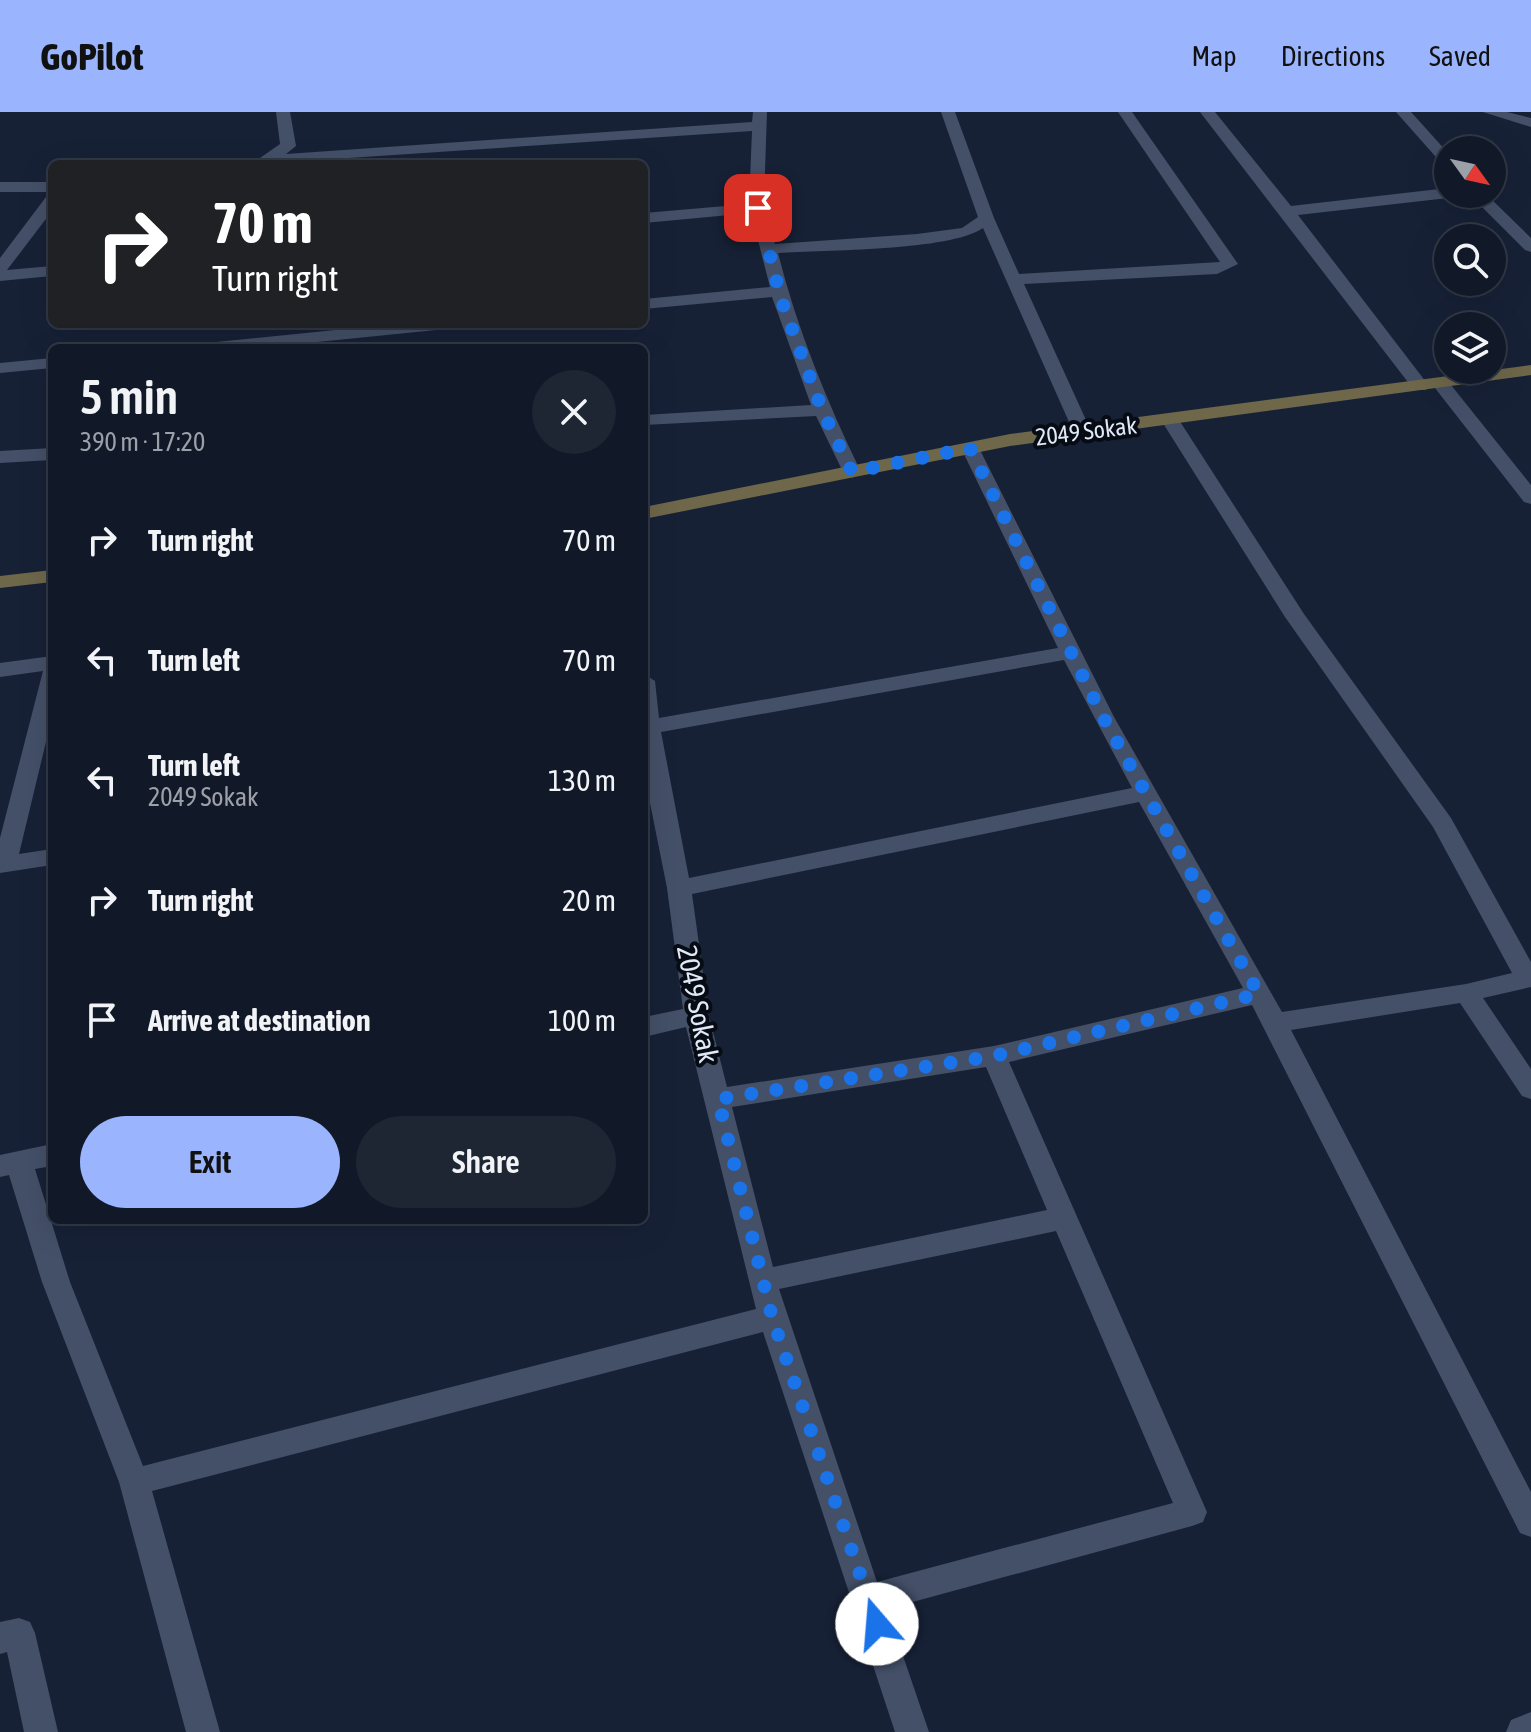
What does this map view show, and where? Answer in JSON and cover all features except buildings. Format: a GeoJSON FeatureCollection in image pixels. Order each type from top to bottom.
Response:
{"type":"FeatureCollection","features":[{"type":"Feature","properties":{"kind":"street"},"geometry":{"type":"LineString","coordinates":[[265,160],[288,146],[283,112]]}},
{"type":"Feature","properties":{"kind":"street"},"geometry":{"type":"LineString","coordinates":[[948,112],[986,218],[1082,431]]}},
{"type":"Feature","properties":{"kind":"street"},"geometry":{"type":"LineString","coordinates":[[1014,279],[1217,269],[1230,264],[1125,112]]}},
{"type":"Feature","properties":{"kind":"street"},"geometry":{"type":"LineString","coordinates":[[1207,112],[1287,211],[1420,386]]}},
{"type":"Feature","properties":{"kind":"street"},"geometry":{"type":"LineString","coordinates":[[1403,112],[1434,146]]}},
{"type":"Feature","properties":{"kind":"street"},"geometry":{"type":"LineString","coordinates":[[1490,112],[1531,123]]}},
{"type":"Feature","properties":{"kind":"street"},"geometry":{"type":"LineString","coordinates":[[285,160],[760,119],[756,200],[771,249],[779,291],[822,410],[852,472]]}},
{"type":"Feature","properties":{"kind":"street"},"geometry":{"type":"LineString","coordinates":[[0,187],[48,187]]}},
{"type":"Feature","properties":{"kind":"street"},"geometry":{"type":"LineString","coordinates":[[1287,211],[1434,195]]}},
{"type":"Feature","properties":{"kind":"street"},"geometry":{"type":"LineString","coordinates":[[0,269],[48,205]]}},
{"type":"Feature","properties":{"kind":"street"},"geometry":{"type":"LineString","coordinates":[[648,218],[758,208]]}},
{"type":"Feature","properties":{"kind":"street"},"geometry":{"type":"LineString","coordinates":[[1491,208],[1531,247]]}},
{"type":"Feature","properties":{"kind":"street"},"geometry":{"type":"LineString","coordinates":[[771,249],[917,239],[967,232],[986,218]]}},
{"type":"Feature","properties":{"kind":"street"},"geometry":{"type":"LineString","coordinates":[[0,276],[48,271]]}},
{"type":"Feature","properties":{"kind":"street"},"geometry":{"type":"LineString","coordinates":[[648,304],[779,291]]}},
{"type":"Feature","properties":{"kind":"street"},"geometry":{"type":"LineString","coordinates":[[246,344],[406,328]]}},
{"type":"Feature","properties":{"kind":"street"},"geometry":{"type":"LineString","coordinates":[[0,368],[48,363]]}},
{"type":"Feature","properties":{"kind":"street","name":"2049 Sokak"},"geometry":{"type":"LineString","coordinates":[[1506,374],[1531,370]]}},
{"type":"Feature","properties":{"kind":"street"},"geometry":{"type":"LineString","coordinates":[[1441,384],[1531,498]]}},
{"type":"Feature","properties":{"kind":"street","name":"2049 Sokak"},"geometry":{"type":"LineString","coordinates":[[648,512],[970,448],[1441,384]]}},
{"type":"Feature","properties":{"kind":"street"},"geometry":{"type":"LineString","coordinates":[[648,420],[822,410]]}},
{"type":"Feature","properties":{"kind":"street"},"geometry":{"type":"LineString","coordinates":[[1170,420],[1295,617],[1443,824],[1530,978],[1466,993],[1275,1023]]}},
{"type":"Feature","properties":{"kind":"street"},"geometry":{"type":"LineString","coordinates":[[970,448],[1071,652],[1275,1023],[1531,1523]]}},
{"type":"Feature","properties":{"kind":"street"},"geometry":{"type":"LineString","coordinates":[[0,457],[48,454]]}},
{"type":"Feature","properties":{"kind":"street"},"geometry":{"type":"LineString","coordinates":[[0,582],[48,576]]}},
{"type":"Feature","properties":{"kind":"street"},"geometry":{"type":"LineString","coordinates":[[649,727],[1071,652]]}},
{"type":"Feature","properties":{"kind":"street"},"geometry":{"type":"LineString","coordinates":[[0,670],[48,664]]}},
{"type":"Feature","properties":{"kind":"street"},"geometry":{"type":"LineString","coordinates":[[48,688],[2,865],[48,858]]}},
{"type":"Feature","properties":{"kind":"street","name":"2049 Sokak"},"geometry":{"type":"LineString","coordinates":[[648,718],[649,768],[679,888],[696,1016],[772,1317],[869,1599],[902,1729]]}},
{"type":"Feature","properties":{"kind":"street"},"geometry":{"type":"LineString","coordinates":[[679,888],[1146,793]]}},
{"type":"Feature","properties":{"kind":"street"},"geometry":{"type":"LineString","coordinates":[[1466,993],[1531,1089]]}},
{"type":"Feature","properties":{"kind":"street"},"geometry":{"type":"LineString","coordinates":[[718,1099],[994,1056],[1259,994]]}},
{"type":"Feature","properties":{"kind":"street"},"geometry":{"type":"LineString","coordinates":[[648,1026],[696,1016]]}},
{"type":"Feature","properties":{"kind":"street"},"geometry":{"type":"LineString","coordinates":[[869,1599],[1192,1512],[994,1056]]}},
{"type":"Feature","properties":{"kind":"street"},"geometry":{"type":"LineString","coordinates":[[48,1156],[10,1164],[134,1482],[203,1732]]}},
{"type":"Feature","properties":{"kind":"street"},"geometry":{"type":"LineString","coordinates":[[763,1281],[1064,1218]]}},
{"type":"Feature","properties":{"kind":"street"},"geometry":{"type":"LineString","coordinates":[[134,1482],[772,1317]]}},
{"type":"Feature","properties":{"kind":"street"},"geometry":{"type":"LineString","coordinates":[[0,1638],[19,1633],[41,1732]]}},
{"type":"Feature","properties":{"kind":"street"},"geometry":{"type":"LineString","coordinates":[[1523,1732],[1531,1729]]}},
{"type":"Feature","properties":{"kind":"route"},"geometry":{"type":"LineString","coordinates":[[758,208],[771,249],[781,299],[822,410],[852,472],[970,448],[1103,717],[1259,994],[994,1056],[718,1099],[772,1317],[877,1624]]}}]}
